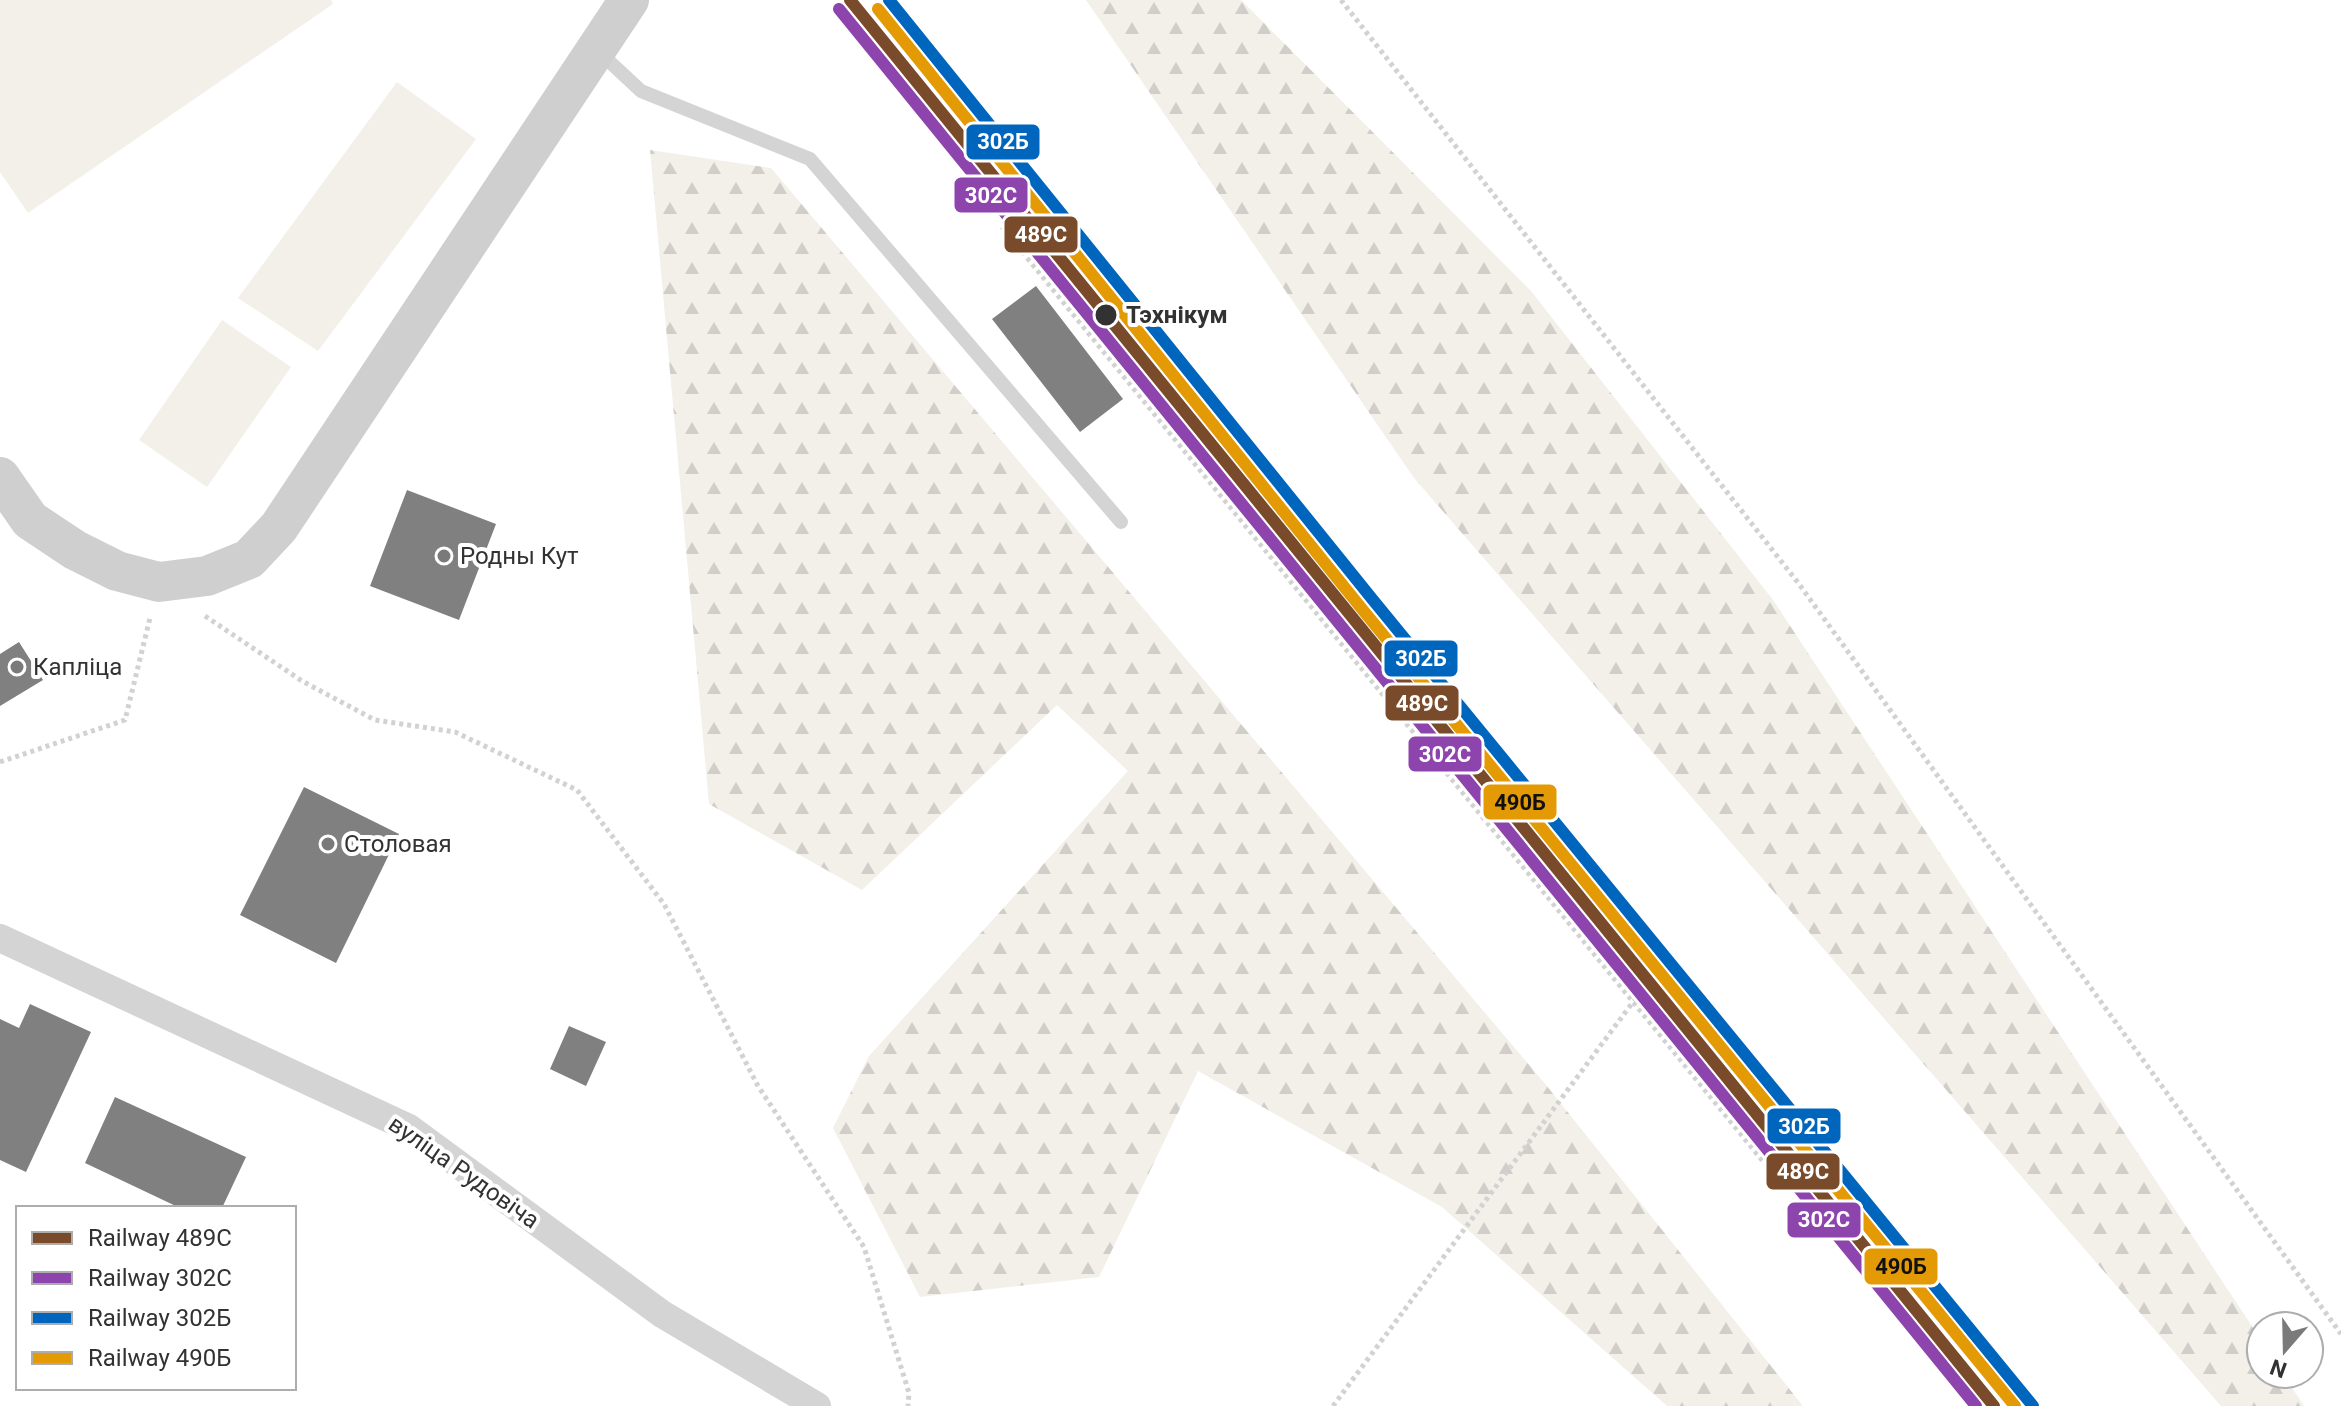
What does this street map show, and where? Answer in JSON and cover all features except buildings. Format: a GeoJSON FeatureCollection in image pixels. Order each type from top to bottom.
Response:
{"type":"FeatureCollection","features":[{"type":"Feature","properties":{"kind":"street"},"geometry":{"type":"LineString","coordinates":[[0,477],[30,520],[75,550],[117,571],[159,582],[207,576],[249,559],[279,527],[629,0]]}},
{"type":"Feature","properties":{"kind":"street","name":"вуліца Рудовіча"},"geometry":{"type":"LineString","coordinates":[[0,938],[409,1128],[662,1314],[817,1406]]}},
{"type":"Feature","properties":{"kind":"lane"},"geometry":{"type":"LineString","coordinates":[[597,50],[641,91],[810,159],[1121,522]]}},
{"type":"Feature","properties":{"kind":"path"},"geometry":{"type":"LineString","coordinates":[[1341,0],[1799,584],[2341,1334]]}},
{"type":"Feature","properties":{"kind":"path"},"geometry":{"type":"LineString","coordinates":[[1035,208],[1811,1157]]}},
{"type":"Feature","properties":{"kind":"path"},"geometry":{"type":"LineString","coordinates":[[1002,227],[1779,1181]]}},
{"type":"Feature","properties":{"kind":"path"},"geometry":{"type":"LineString","coordinates":[[0,762],[125,720],[159,582],[302,681],[375,720],[455,732],[577,790],[664,904],[758,1086],[864,1247],[909,1393],[908,1406]]}},
{"type":"Feature","properties":{"kind":"path"},"geometry":{"type":"LineString","coordinates":[[1333,1406],[1633,1002],[1664,976]]}},
{"type":"Feature","properties":{"kind":"green space"},"geometry":{"type":"Polygon","coordinates":[[[0,0],[331,0],[333,4],[28,213],[0,172],[0,0]]]}},
{"type":"Feature","properties":{"kind":"green space"},"geometry":{"type":"Polygon","coordinates":[[[1086,0],[1241,0],[1531,291],[1773,600],[2245,1316],[2245,1390],[2294,1390],[2304,1406],[2221,1406],[1414,478],[1086,0]]]}},
{"type":"Feature","properties":{"kind":"green space"},"geometry":{"type":"Polygon","coordinates":[[[397,82],[476,139],[318,351],[238,298],[397,82]]]}},
{"type":"Feature","properties":{"kind":"green space"},"geometry":{"type":"Polygon","coordinates":[[[650,150],[771,168],[1546,1085],[1803,1406],[1667,1406],[1442,1207],[1198,1071],[1099,1277],[920,1297],[833,1128],[869,1056],[1128,771],[1057,705],[862,890],[709,804],[650,150]]]}},
{"type":"Feature","properties":{"kind":"green space"},"geometry":{"type":"Polygon","coordinates":[[[222,320],[291,367],[207,487],[139,440],[222,320]]]}},
{"type":"Feature","properties":{"kind":"rail line","name":"489С"},"geometry":{"type":"LineString","coordinates":[[850,0],[1994,1406]]}},
{"type":"Feature","properties":{"kind":"rail line","name":"302Б"},"geometry":{"type":"LineString","coordinates":[[889,0],[1373,600],[2033,1406]]}},
{"type":"Feature","properties":{"kind":"rail line","name":"302С"},"geometry":{"type":"LineString","coordinates":[[839,9],[1976,1406]]}},
{"type":"Feature","properties":{"kind":"rail line","name":"490Б"},"geometry":{"type":"LineString","coordinates":[[878,9],[1362,609],[2015,1406]]}},
{"type":"Feature","properties":{"kind":"place","name":"Тэхнікум"},"geometry":{"type":"Point","coordinates":[1106,315]}},
{"type":"Feature","properties":{"kind":"place","name":"Родны Кут"},"geometry":{"type":"Point","coordinates":[444,556]}},
{"type":"Feature","properties":{"kind":"place","name":"Капліца"},"geometry":{"type":"Point","coordinates":[17,667]}},
{"type":"Feature","properties":{"kind":"place","name":"Столовая"},"geometry":{"type":"Point","coordinates":[328,844]}}]}
